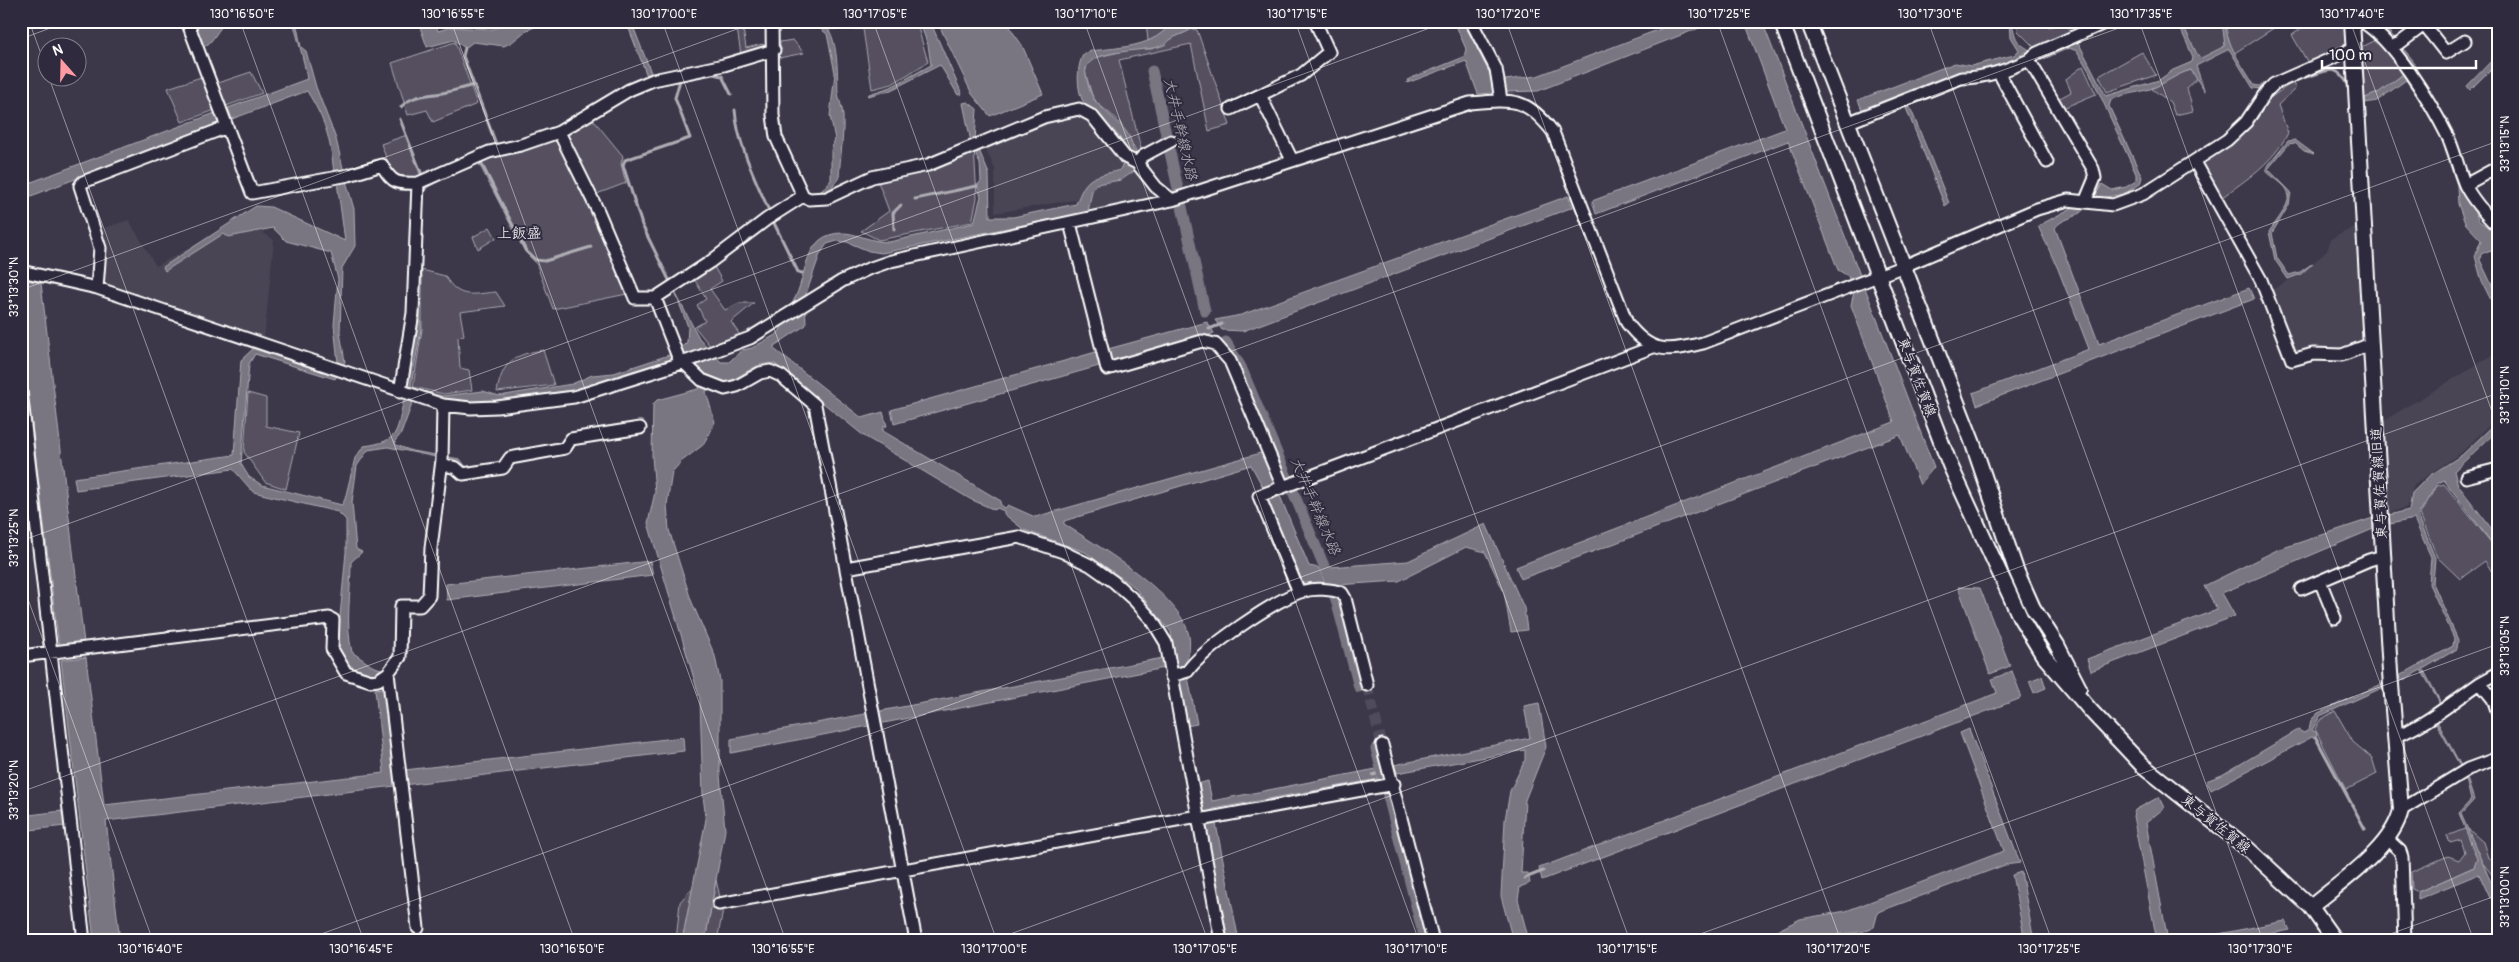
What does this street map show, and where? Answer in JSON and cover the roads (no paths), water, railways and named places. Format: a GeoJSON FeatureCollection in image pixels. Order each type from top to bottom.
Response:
{"type":"FeatureCollection","features":[{"type":"Feature","properties":{"kind":"main road","name":"東与賀佐賀線"},"geometry":{"type":"LineString","coordinates":[[1782,21],[1819,133],[1878,276],[1950,465],[2008,593],[2043,655],[2091,711],[2142,764],[2248,849],[2311,907],[2335,941]]}},
{"type":"Feature","properties":{"kind":"main road","name":"東与賀佐賀線"},"geometry":{"type":"LineString","coordinates":[[1808,21],[1972,442],[2016,570],[2033,608],[2057,645],[2091,711]]}},
{"type":"Feature","properties":{"kind":"main road","name":"東与賀佐賀線旧道"},"geometry":{"type":"LineString","coordinates":[[2311,907],[2388,839],[2398,822],[2400,810],[2383,556],[2352,21]]}},
{"type":"Feature","properties":{"kind":"street"},"geometry":{"type":"LineString","coordinates":[[187,21],[252,193],[349,175],[382,165],[389,178],[401,184],[418,183],[489,152],[522,145],[559,132],[630,90],[653,80],[724,66],[774,50]]}},
{"type":"Feature","properties":{"kind":"street"},"geometry":{"type":"LineString","coordinates":[[772,21],[776,137],[803,196],[809,199],[827,198],[872,177],[928,165],[1044,117],[1078,109],[1092,116],[1124,157],[1138,163],[1156,187],[1172,200]]}},
{"type":"Feature","properties":{"kind":"street"},"geometry":{"type":"LineString","coordinates":[[1231,109],[1301,76],[1329,52],[1315,21]]}},
{"type":"Feature","properties":{"kind":"street"},"geometry":{"type":"LineString","coordinates":[[1471,21],[1496,69],[1500,96]]}},
{"type":"Feature","properties":{"kind":"street"},"geometry":{"type":"LineString","coordinates":[[1847,122],[1961,78],[1976,78],[1999,73],[2109,21]]}},
{"type":"Feature","properties":{"kind":"street"},"geometry":{"type":"LineString","coordinates":[[2361,21],[2376,26],[2394,45],[2408,73],[2449,140],[2465,185],[2482,212],[2498,227]]}},
{"type":"Feature","properties":{"kind":"street"},"geometry":{"type":"LineString","coordinates":[[2394,45],[2427,23],[2446,53],[2465,41]]}},
{"type":"Feature","properties":{"kind":"street"},"geometry":{"type":"LineString","coordinates":[[21,271],[97,288],[443,406],[497,407],[574,397],[678,357],[720,351],[750,338],[808,301],[868,269],[891,261],[1172,200],[1470,103],[1500,96],[1523,104],[1540,115],[1553,132],[1627,323],[1637,336],[1653,347],[1676,350],[1703,343],[1904,266],[2038,210],[2068,200],[2113,204],[2126,202],[2143,194],[2227,140],[2246,122],[2266,92],[2274,84],[2353,49]]}},
{"type":"Feature","properties":{"kind":"street"},"geometry":{"type":"LineString","coordinates":[[2032,57],[2093,169],[2096,178],[2085,202]]}},
{"type":"Feature","properties":{"kind":"street"},"geometry":{"type":"LineString","coordinates":[[1999,73],[2047,162]]}},
{"type":"Feature","properties":{"kind":"street"},"geometry":{"type":"LineString","coordinates":[[1260,95],[1292,160]]}},
{"type":"Feature","properties":{"kind":"street"},"geometry":{"type":"LineString","coordinates":[[97,288],[100,248],[80,186],[83,182],[227,127]]}},
{"type":"Feature","properties":{"kind":"street"},"geometry":{"type":"LineString","coordinates":[[559,132],[598,211],[635,298],[656,298],[771,216],[803,196]]}},
{"type":"Feature","properties":{"kind":"street"},"geometry":{"type":"LineString","coordinates":[[1138,163],[1143,156],[1168,143]]}},
{"type":"Feature","properties":{"kind":"street"},"geometry":{"type":"LineString","coordinates":[[2195,162],[2261,280],[2292,360],[2313,354],[2342,355],[2371,344]]}},
{"type":"Feature","properties":{"kind":"street"},"geometry":{"type":"LineString","coordinates":[[2465,185],[2498,167]]}},
{"type":"Feature","properties":{"kind":"street"},"geometry":{"type":"LineString","coordinates":[[408,394],[418,183]]}},
{"type":"Feature","properties":{"kind":"street"},"geometry":{"type":"LineString","coordinates":[[1070,223],[1106,369],[1202,341],[1215,344],[1230,361],[1283,487]]}},
{"type":"Feature","properties":{"kind":"street"},"geometry":{"type":"LineString","coordinates":[[656,298],[678,357],[706,382],[725,389],[737,386],[760,373],[770,371],[781,376],[815,405],[916,941]]}},
{"type":"Feature","properties":{"kind":"street"},"geometry":{"type":"LineString","coordinates":[[1299,592],[1259,496],[1653,347]]}},
{"type":"Feature","properties":{"kind":"street"},"geometry":{"type":"LineString","coordinates":[[21,391],[84,941]]}},
{"type":"Feature","properties":{"kind":"street"},"geometry":{"type":"LineString","coordinates":[[21,656],[329,618],[333,620],[334,625],[332,649],[346,673],[372,681],[378,680],[388,673],[400,657],[401,606],[420,606],[429,596],[431,548],[442,459],[443,406]]}},
{"type":"Feature","properties":{"kind":"street"},"geometry":{"type":"LineString","coordinates":[[442,459],[463,474],[503,468],[510,458],[565,448],[571,439],[640,428]]}},
{"type":"Feature","properties":{"kind":"street"},"geometry":{"type":"LineString","coordinates":[[2466,476],[2498,468]]}},
{"type":"Feature","properties":{"kind":"street"},"geometry":{"type":"LineString","coordinates":[[846,568],[1020,537],[1063,552],[1090,565],[1136,601],[1152,620],[1166,643],[1171,676],[1201,818],[1222,941]]}},
{"type":"Feature","properties":{"kind":"street"},"geometry":{"type":"LineString","coordinates":[[2301,589],[2369,560],[2383,556]]}},
{"type":"Feature","properties":{"kind":"street"},"geometry":{"type":"LineString","coordinates":[[2320,581],[2335,618]]}},
{"type":"Feature","properties":{"kind":"street"},"geometry":{"type":"LineString","coordinates":[[1171,676],[1188,671],[1197,659],[1258,615],[1299,592],[1333,591],[1345,598],[1367,685]]}},
{"type":"Feature","properties":{"kind":"street"},"geometry":{"type":"LineString","coordinates":[[388,673],[418,928]]}},
{"type":"Feature","properties":{"kind":"street"},"geometry":{"type":"LineString","coordinates":[[2395,735],[2404,734],[2498,673]]}},
{"type":"Feature","properties":{"kind":"street"},"geometry":{"type":"LineString","coordinates":[[2480,684],[2493,699],[2498,713]]}},
{"type":"Feature","properties":{"kind":"street"},"geometry":{"type":"LineString","coordinates":[[1382,745],[1389,785],[1433,941]]}},
{"type":"Feature","properties":{"kind":"street"},"geometry":{"type":"LineString","coordinates":[[2400,810],[2464,771],[2498,758]]}},
{"type":"Feature","properties":{"kind":"street"},"geometry":{"type":"LineString","coordinates":[[719,904],[1389,785]]}},
{"type":"Feature","properties":{"kind":"street"},"geometry":{"type":"LineString","coordinates":[[2388,839],[2400,851],[2402,857],[2405,941]]}},
{"type":"Feature","properties":{"kind":"waterway"},"geometry":{"type":"LineString","coordinates":[[465,48],[463,56],[496,144]]}},
{"type":"Feature","properties":{"kind":"waterway"},"geometry":{"type":"LineString","coordinates":[[2300,78],[2334,70],[2339,73],[2350,88]]}},
{"type":"Feature","properties":{"kind":"waterway","name":"大井手幹線水路"},"geometry":{"type":"LineString","coordinates":[[1152,71],[1205,311]]}},
{"type":"Feature","properties":{"kind":"waterway"},"geometry":{"type":"LineString","coordinates":[[661,84],[713,74],[722,76],[731,94]]}},
{"type":"Feature","properties":{"kind":"waterway"},"geometry":{"type":"LineString","coordinates":[[675,292],[642,225],[623,165],[625,160],[690,138],[675,98],[680,80]]}},
{"type":"Feature","properties":{"kind":"waterway"},"geometry":{"type":"LineString","coordinates":[[401,107],[415,98],[474,85]]}},
{"type":"Feature","properties":{"kind":"waterway"},"geometry":{"type":"LineString","coordinates":[[735,110],[744,150],[770,213]]}},
{"type":"Feature","properties":{"kind":"waterway"},"geometry":{"type":"LineString","coordinates":[[400,119],[422,176]]}},
{"type":"Feature","properties":{"kind":"waterway"},"geometry":{"type":"LineString","coordinates":[[480,161],[526,251],[536,260],[545,261],[591,247]]}},
{"type":"Feature","properties":{"kind":"waterway"},"geometry":{"type":"LineString","coordinates":[[423,193],[426,187],[443,178]]}},
{"type":"Feature","properties":{"kind":"waterway"},"geometry":{"type":"LineString","coordinates":[[915,199],[977,186]]}},
{"type":"Feature","properties":{"kind":"waterway"},"geometry":{"type":"LineString","coordinates":[[894,229],[893,213],[901,205]]}},
{"type":"Feature","properties":{"kind":"waterway"},"geometry":{"type":"LineString","coordinates":[[772,219],[798,272],[802,273]]}},
{"type":"Feature","properties":{"kind":"waterway","name":"大井手幹線水路"},"geometry":{"type":"LineString","coordinates":[[1209,329],[1222,324]]}},
{"type":"Feature","properties":{"kind":"waterway","name":"大井手幹線水路"},"geometry":{"type":"LineString","coordinates":[[1226,342],[1241,367],[1332,585],[1359,687]]}},
{"type":"Feature","properties":{"kind":"waterway"},"geometry":{"type":"LineString","coordinates":[[2316,738],[2365,829]]}},
{"type":"Feature","properties":{"kind":"waterway","name":"大井手幹線水路"},"geometry":{"type":"LineString","coordinates":[[1376,749],[1425,941]]}},
{"type":"Feature","properties":{"kind":"waterway"},"geometry":{"type":"LineString","coordinates":[[1373,775],[1382,772]]}},
{"type":"Feature","properties":{"kind":"waterway"},"geometry":{"type":"LineString","coordinates":[[1525,878],[1543,871]]}},
{"type":"Feature","properties":{"kind":"tunnel"},"geometry":{"type":"LineString","coordinates":[[1367,685],[1382,745]]}},
{"type":"Feature","properties":{"kind":"district","name":"上飯盛"},"geometry":{"type":"Point","coordinates":[519,233]}}]}
